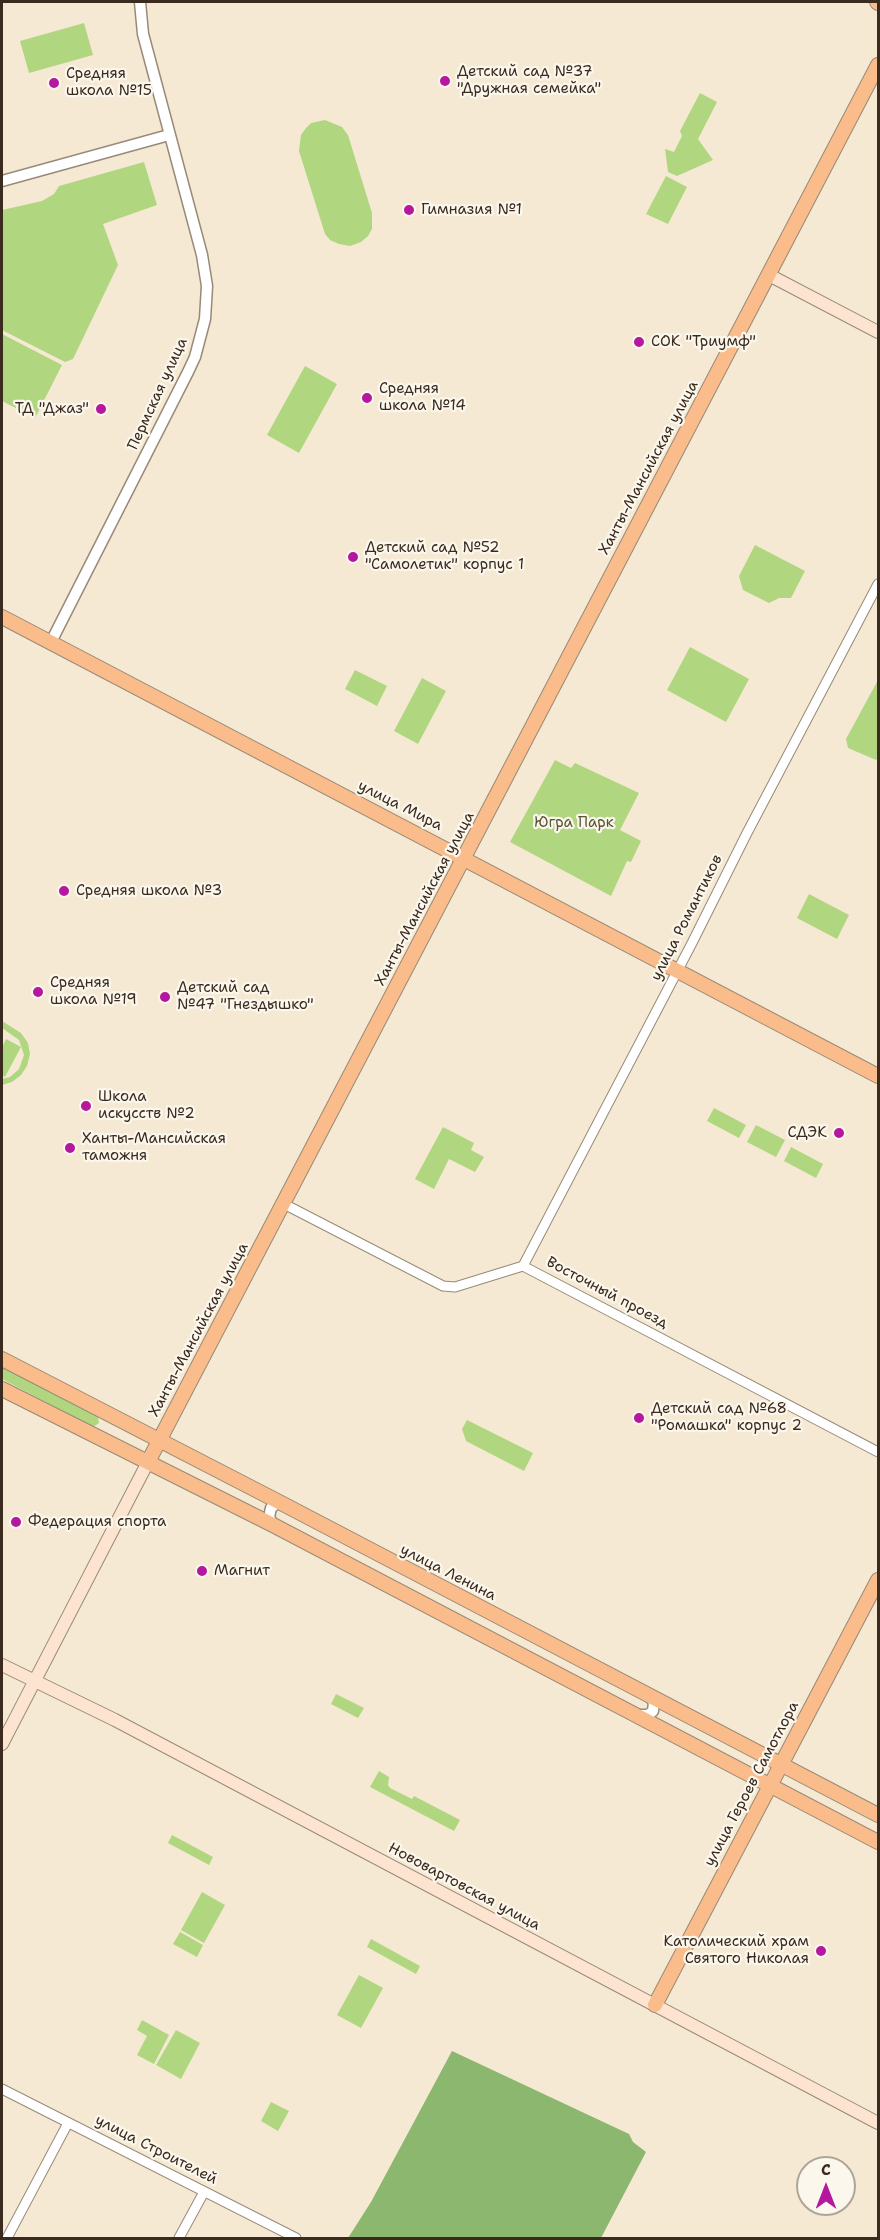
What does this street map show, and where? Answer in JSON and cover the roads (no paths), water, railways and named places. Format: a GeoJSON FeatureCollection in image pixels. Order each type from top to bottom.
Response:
{"type":"FeatureCollection","features":[{"type":"Feature","properties":{"kind":"main road","name":"Ханты-Мансийская улица"},"geometry":{"type":"LineString","coordinates":[[2,1744],[878,67]]}},
{"type":"Feature","properties":{"kind":"main road"},"geometry":{"type":"LineString","coordinates":[[769,275],[879,332]]}},
{"type":"Feature","properties":{"kind":"main road","name":"улица Мира"},"geometry":{"type":"LineString","coordinates":[[2,617],[879,1076]]}},
{"type":"Feature","properties":{"kind":"main road","name":"улица Ленина"},"geometry":{"type":"LineString","coordinates":[[2,1359],[879,1815]]}},
{"type":"Feature","properties":{"kind":"main road"},"geometry":{"type":"LineString","coordinates":[[2,1389],[273,1525],[879,1842]]}},
{"type":"Feature","properties":{"kind":"main road"},"geometry":{"type":"LineString","coordinates":[[86,1432],[96,1432],[103,1426],[104,1418],[96,1409]]}},
{"type":"Feature","properties":{"kind":"main road","name":"улица Героев Самотлора"},"geometry":{"type":"LineString","coordinates":[[655,2005],[879,1580]]}},
{"type":"Feature","properties":{"kind":"main road","name":"Нововартовская улица"},"geometry":{"type":"LineString","coordinates":[[2,1665],[84,1704],[879,2123]]}},
{"type":"Feature","properties":{"kind":"street","name":"Пермская улица"},"geometry":{"type":"LineString","coordinates":[[51,642],[188,372],[204,327],[207,295],[203,262],[143,34],[140,2]]}},
{"type":"Feature","properties":{"kind":"street"},"geometry":{"type":"LineString","coordinates":[[2,181],[169,135]]}},
{"type":"Feature","properties":{"kind":"street","name":"улица Романтиков"},"geometry":{"type":"LineString","coordinates":[[523,1266],[879,584]]}},
{"type":"Feature","properties":{"kind":"street","name":"Восточный проезд"},"geometry":{"type":"LineString","coordinates":[[284,1204],[443,1286],[455,1287],[523,1266],[879,1452]]}},
{"type":"Feature","properties":{"kind":"street"},"geometry":{"type":"LineString","coordinates":[[273,1525],[269,1517],[271,1508],[276,1504],[283,1504]]}},
{"type":"Feature","properties":{"kind":"street"},"geometry":{"type":"LineString","coordinates":[[638,1715],[648,1715],[653,1710],[654,1702],[648,1695]]}},
{"type":"Feature","properties":{"kind":"street","name":"улица Строителей"},"geometry":{"type":"LineString","coordinates":[[2,2089],[296,2238]]}},
{"type":"Feature","properties":{"kind":"street"},"geometry":{"type":"LineString","coordinates":[[6,2238],[68,2123]]}},
{"type":"Feature","properties":{"kind":"street"},"geometry":{"type":"LineString","coordinates":[[178,2238],[204,2192]]}},
{"type":"Feature","properties":{"kind":"place","name":"Детский сад №37 \"Дружная семейка\""},"geometry":{"type":"Point","coordinates":[445,81]}},
{"type":"Feature","properties":{"kind":"place","name":"Средняя школа №15"},"geometry":{"type":"Point","coordinates":[54,83]}},
{"type":"Feature","properties":{"kind":"place","name":"Гимназия №1"},"geometry":{"type":"Point","coordinates":[409,210]}},
{"type":"Feature","properties":{"kind":"place","name":"СОК \"Триумф\""},"geometry":{"type":"Point","coordinates":[639,342]}},
{"type":"Feature","properties":{"kind":"place","name":"Средняя школа №14"},"geometry":{"type":"Point","coordinates":[367,398]}},
{"type":"Feature","properties":{"kind":"place","name":"ТД \"Джаз\""},"geometry":{"type":"Point","coordinates":[101,409]}},
{"type":"Feature","properties":{"kind":"place","name":"Детский сад №52 \"Самолетик\" корпус 1"},"geometry":{"type":"Point","coordinates":[353,557]}},
{"type":"Feature","properties":{"kind":"place","name":"Средняя школа №3"},"geometry":{"type":"Point","coordinates":[64,891]}},
{"type":"Feature","properties":{"kind":"place","name":"Средняя школа №19"},"geometry":{"type":"Point","coordinates":[38,992]}},
{"type":"Feature","properties":{"kind":"place","name":"Детский сад №47 \"Гнездышко\""},"geometry":{"type":"Point","coordinates":[165,997]}},
{"type":"Feature","properties":{"kind":"place","name":"Школа искусств №2"},"geometry":{"type":"Point","coordinates":[86,1106]}},
{"type":"Feature","properties":{"kind":"place","name":"СДЭК"},"geometry":{"type":"Point","coordinates":[839,1133]}},
{"type":"Feature","properties":{"kind":"place","name":"Ханты-Мансийская таможня"},"geometry":{"type":"Point","coordinates":[70,1148]}},
{"type":"Feature","properties":{"kind":"place","name":"Детский сад №68 \"Ромашка\" корпус 2"},"geometry":{"type":"Point","coordinates":[639,1418]}},
{"type":"Feature","properties":{"kind":"place","name":"Федерация спорта"},"geometry":{"type":"Point","coordinates":[16,1522]}},
{"type":"Feature","properties":{"kind":"place","name":"Магнит"},"geometry":{"type":"Point","coordinates":[202,1571]}},
{"type":"Feature","properties":{"kind":"place","name":"Католический храм Святого Николая"},"geometry":{"type":"Point","coordinates":[821,1951]}},
{"type":"Feature","properties":{"kind":"park label","name":"Югра Парк"},"geometry":{"type":"Point","coordinates":[574,823]}}]}
